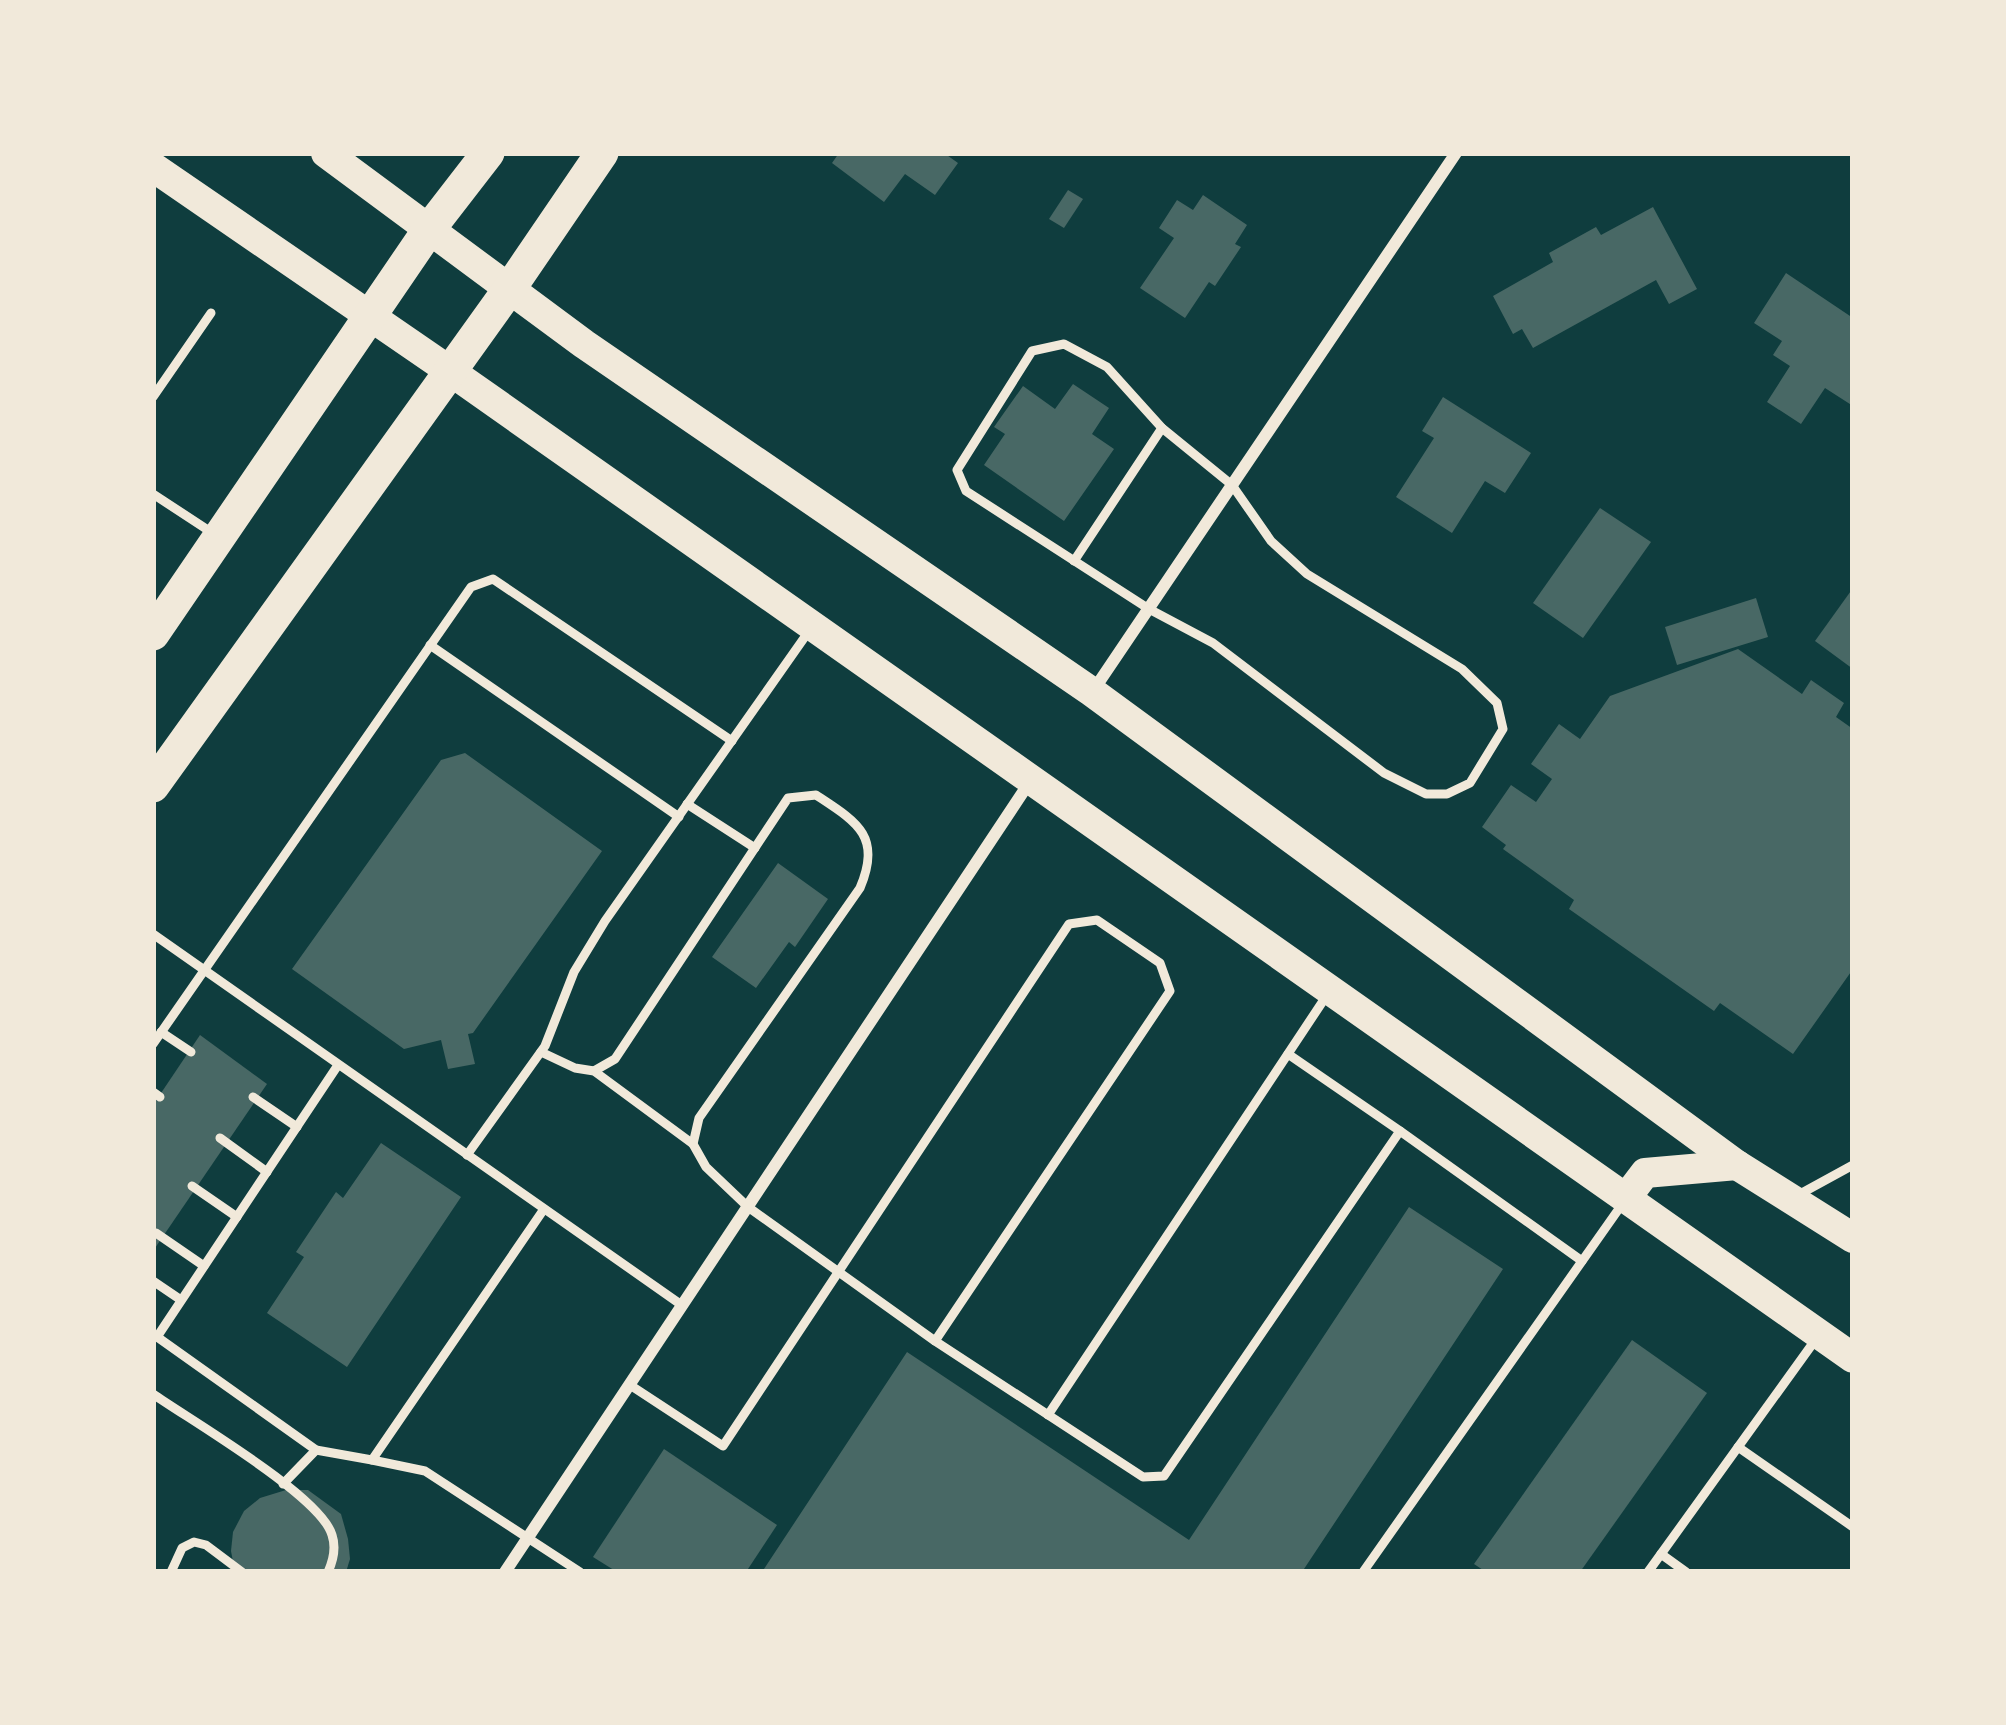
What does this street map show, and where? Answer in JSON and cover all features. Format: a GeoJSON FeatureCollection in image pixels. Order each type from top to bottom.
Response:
{"type":"FeatureCollection","features":[{"type":"Feature","properties":{"kind":"highway"},"geometry":{"type":"LineString","coordinates":[[153,634],[430,228],[488,153]]}},
{"type":"Feature","properties":{"kind":"highway"},"geometry":{"type":"LineString","coordinates":[[153,786],[510,289],[602,153]]}},
{"type":"Feature","properties":{"kind":"main road"},"geometry":{"type":"LineString","coordinates":[[326,153],[798,492],[1092,692],[1737,1165],[1853,1238]]}},
{"type":"Feature","properties":{"kind":"main road"},"geometry":{"type":"LineString","coordinates":[[153,167],[451,371],[1853,1358]]}},
{"type":"Feature","properties":{"kind":"main road"},"geometry":{"type":"LineString","coordinates":[[1626,1198],[1645,1173],[1737,1165]]}},
{"type":"Feature","properties":{"kind":"street"},"geometry":{"type":"LineString","coordinates":[[1092,692],[1456,153]]}},
{"type":"Feature","properties":{"kind":"street"},"geometry":{"type":"LineString","coordinates":[[505,1572],[1030,781]]}},
{"type":"Feature","properties":{"kind":"lane"},"geometry":{"type":"LineString","coordinates":[[153,397],[211,313]]}},
{"type":"Feature","properties":{"kind":"lane"},"geometry":{"type":"LineString","coordinates":[[1064,344],[1107,367],[1162,428],[1232,485],[1271,542],[1307,574],[1462,669],[1497,703],[1503,729],[1470,783],[1447,794],[1426,794],[1384,773],[1213,643],[1149,609],[966,491],[957,470],[1032,351],[1064,344]]}},
{"type":"Feature","properties":{"kind":"lane"},"geometry":{"type":"LineString","coordinates":[[1074,561],[1162,428]]}},
{"type":"Feature","properties":{"kind":"lane"},"geometry":{"type":"LineString","coordinates":[[153,494],[219,537]]}},
{"type":"Feature","properties":{"kind":"lane"},"geometry":{"type":"LineString","coordinates":[[153,1044],[471,587],[494,579],[731,741]]}},
{"type":"Feature","properties":{"kind":"lane"},"geometry":{"type":"LineString","coordinates":[[467,1155],[541,1052],[574,972],[604,921],[812,627]]}},
{"type":"Feature","properties":{"kind":"lane"},"geometry":{"type":"LineString","coordinates":[[430,645],[679,817]]}},
{"type":"Feature","properties":{"kind":"lane"},"geometry":{"type":"LineString","coordinates":[[594,1071],[615,1059],[788,798],[816,795],[846,815],[868,838],[871,863],[860,888],[699,1118],[692,1144]]}},
{"type":"Feature","properties":{"kind":"lane"},"geometry":{"type":"LineString","coordinates":[[687,804],[754,848]]}},
{"type":"Feature","properties":{"kind":"lane"},"geometry":{"type":"LineString","coordinates":[[630,1384],[723,1446],[1069,924],[1097,920],[1160,963],[1170,991],[935,1341]]}},
{"type":"Feature","properties":{"kind":"lane"},"geometry":{"type":"LineString","coordinates":[[153,934],[683,1306]]}},
{"type":"Feature","properties":{"kind":"lane"},"geometry":{"type":"LineString","coordinates":[[1048,1415],[1330,991]]}},
{"type":"Feature","properties":{"kind":"lane"},"geometry":{"type":"LineString","coordinates":[[160,1032],[190,1052]]}},
{"type":"Feature","properties":{"kind":"lane"},"geometry":{"type":"LineString","coordinates":[[541,1052],[594,1071],[692,1144],[706,1167],[748,1207],[935,1341],[1143,1478],[1164,1476],[1400,1131]]}},
{"type":"Feature","properties":{"kind":"lane"},"geometry":{"type":"LineString","coordinates":[[1288,1054],[1582,1261]]}},
{"type":"Feature","properties":{"kind":"lane"},"geometry":{"type":"LineString","coordinates":[[338,1065],[155,1336],[316,1450],[425,1471],[580,1572]]}},
{"type":"Feature","properties":{"kind":"lane"},"geometry":{"type":"LineString","coordinates":[[253,1096],[297,1126]]}},
{"type":"Feature","properties":{"kind":"lane"},"geometry":{"type":"LineString","coordinates":[[220,1138],[267,1172]]}},
{"type":"Feature","properties":{"kind":"lane"},"geometry":{"type":"LineString","coordinates":[[1792,1198],[1853,1165]]}},
{"type":"Feature","properties":{"kind":"lane"},"geometry":{"type":"LineString","coordinates":[[193,1186],[237,1216]]}},
{"type":"Feature","properties":{"kind":"lane"},"geometry":{"type":"LineString","coordinates":[[1363,1572],[1626,1198]]}},
{"type":"Feature","properties":{"kind":"lane"},"geometry":{"type":"LineString","coordinates":[[373,1460],[544,1209]]}},
{"type":"Feature","properties":{"kind":"lane"},"geometry":{"type":"LineString","coordinates":[[156,1233],[204,1266]]}},
{"type":"Feature","properties":{"kind":"lane"},"geometry":{"type":"LineString","coordinates":[[153,1281],[181,1300]]}},
{"type":"Feature","properties":{"kind":"lane"},"geometry":{"type":"LineString","coordinates":[[1648,1572],[1820,1334]]}},
{"type":"Feature","properties":{"kind":"lane"},"geometry":{"type":"LineString","coordinates":[[153,1394],[311,1505],[332,1533],[328,1572]]}},
{"type":"Feature","properties":{"kind":"lane"},"geometry":{"type":"LineString","coordinates":[[1738,1447],[1853,1527]]}},
{"type":"Feature","properties":{"kind":"lane"},"geometry":{"type":"LineString","coordinates":[[283,1484],[316,1450]]}},
{"type":"Feature","properties":{"kind":"lane"},"geometry":{"type":"LineString","coordinates":[[171,1572],[182,1548],[194,1542],[206,1545],[242,1572]]}},
{"type":"Feature","properties":{"kind":"lane"},"geometry":{"type":"LineString","coordinates":[[1661,1554],[1686,1572]]}},
{"type":"Feature","properties":{"kind":"building"},"geometry":{"type":"Polygon","coordinates":[[[839,153],[944,153],[958,163],[935,195],[905,174],[884,202],[832,163],[839,153]]]}},
{"type":"Feature","properties":{"kind":"building"},"geometry":{"type":"Polygon","coordinates":[[[1068,190],[1083,199],[1064,228],[1049,219],[1068,190]]]}},
{"type":"Feature","properties":{"kind":"building"},"geometry":{"type":"Polygon","coordinates":[[[1203,195],[1247,225],[1235,244],[1241,247],[1215,286],[1209,282],[1185,318],[1140,288],[1174,238],[1159,228],[1177,200],[1193,210],[1203,195]]]}},
{"type":"Feature","properties":{"kind":"building"},"geometry":{"type":"Polygon","coordinates":[[[1653,207],[1697,289],[1669,304],[1656,280],[1533,348],[1522,329],[1513,334],[1493,296],[1553,262],[1549,253],[1596,227],[1601,235],[1653,207]]]}},
{"type":"Feature","properties":{"kind":"building"},"geometry":{"type":"Polygon","coordinates":[[[1786,273],[1853,318],[1853,406],[1825,388],[1801,424],[1767,402],[1790,366],[1773,355],[1782,341],[1754,323],[1786,273]]]}},
{"type":"Feature","properties":{"kind":"building"},"geometry":{"type":"Polygon","coordinates":[[[1073,384],[1109,408],[1092,434],[1114,449],[1064,521],[984,465],[1005,434],[994,427],[1023,386],[1055,409],[1073,384]]]}},
{"type":"Feature","properties":{"kind":"building"},"geometry":{"type":"Polygon","coordinates":[[[1443,397],[1531,453],[1505,493],[1485,481],[1452,533],[1396,497],[1434,438],[1422,431],[1443,397]]]}},
{"type":"Feature","properties":{"kind":"building"},"geometry":{"type":"Polygon","coordinates":[[[1600,508],[1651,542],[1583,638],[1533,603],[1600,508]]]}},
{"type":"Feature","properties":{"kind":"building"},"geometry":{"type":"Polygon","coordinates":[[[1853,588],[1853,669],[1815,641],[1853,588]]]}},
{"type":"Feature","properties":{"kind":"building"},"geometry":{"type":"Polygon","coordinates":[[[1756,598],[1768,637],[1677,665],[1665,627],[1756,598]]]}},
{"type":"Feature","properties":{"kind":"building"},"geometry":{"type":"Polygon","coordinates":[[[1738,649],[1802,694],[1811,680],[1844,703],[1836,717],[1853,729],[1853,969],[1793,1054],[1720,1003],[1714,1011],[1569,909],[1574,900],[1503,849],[1506,845],[1482,827],[1511,785],[1536,802],[1552,779],[1531,764],[1559,724],[1580,739],[1610,696],[1738,649]]]}},
{"type":"Feature","properties":{"kind":"building"},"geometry":{"type":"Polygon","coordinates":[[[465,753],[602,851],[468,1034],[475,1064],[448,1069],[441,1040],[404,1049],[292,969],[441,760],[465,753]]]}},
{"type":"Feature","properties":{"kind":"building"},"geometry":{"type":"Polygon","coordinates":[[[778,863],[828,899],[795,947],[789,942],[756,988],[712,957],[778,863]]]}},
{"type":"Feature","properties":{"kind":"building"},"geometry":{"type":"Polygon","coordinates":[[[200,1035],[267,1084],[153,1251],[153,1105],[200,1035]]]}},
{"type":"Feature","properties":{"kind":"building"},"geometry":{"type":"Polygon","coordinates":[[[381,1143],[461,1197],[347,1367],[267,1313],[304,1257],[296,1252],[336,1192],[343,1198],[381,1143]]]}},
{"type":"Feature","properties":{"kind":"building"},"geometry":{"type":"Polygon","coordinates":[[[1409,1207],[1503,1269],[1302,1572],[762,1572],[907,1352],[1189,1540],[1409,1207]]]}},
{"type":"Feature","properties":{"kind":"building"},"geometry":{"type":"Polygon","coordinates":[[[1632,1340],[1707,1393],[1580,1572],[1486,1572],[1474,1564],[1632,1340]]]}},
{"type":"Feature","properties":{"kind":"building"},"geometry":{"type":"Polygon","coordinates":[[[664,1449],[777,1525],[746,1572],[617,1572],[593,1557],[664,1449]]]}},
{"type":"Feature","properties":{"kind":"building"},"geometry":{"type":"Polygon","coordinates":[[[286,1490],[308,1490],[341,1514],[350,1559],[346,1572],[235,1572],[233,1532],[244,1511],[260,1498],[286,1490]]]}}]}
